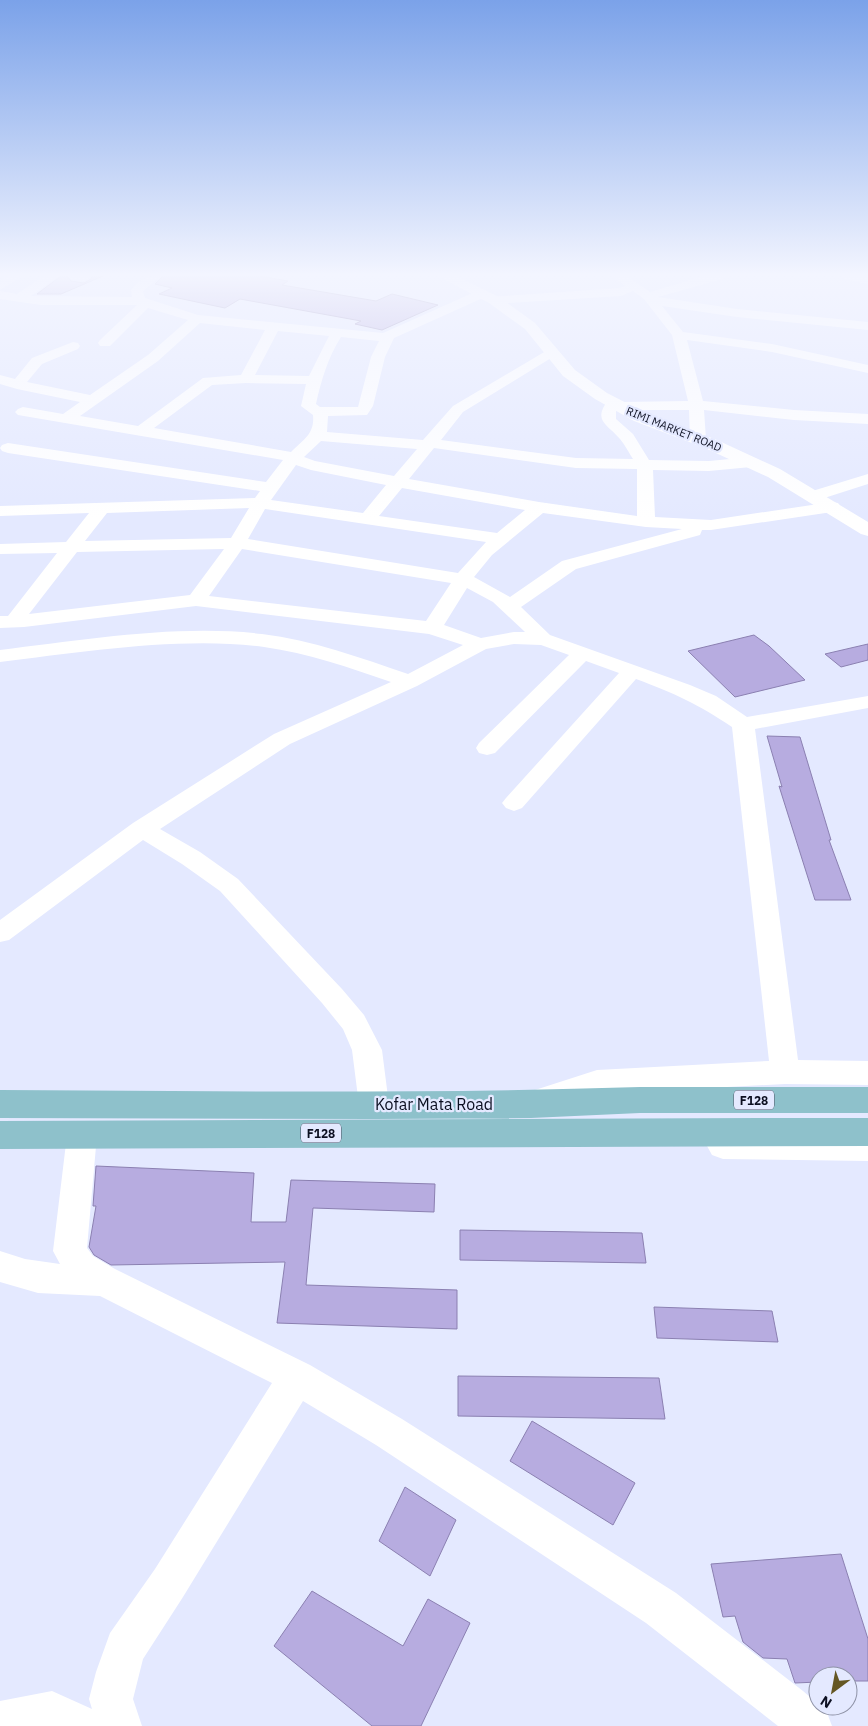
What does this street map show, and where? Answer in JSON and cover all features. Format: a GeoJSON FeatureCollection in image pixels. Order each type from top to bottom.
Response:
{"type":"FeatureCollection","features":[{"type":"Feature","properties":{"kind":"main road","name":"Kofar Mata Road"},"geometry":{"type":"LineString","coordinates":[[0,1104],[191,1119],[559,1131],[641,1115],[868,1100]]}},
{"type":"Feature","properties":{"kind":"main road","name":"Kofar Mata Road"},"geometry":{"type":"LineString","coordinates":[[0,1135],[82,1135],[191,1119],[374,1105],[531,1104],[641,1115],[868,1132]]}},
{"type":"Feature","properties":{"kind":"street"},"geometry":{"type":"LineString","coordinates":[[17,385],[37,361],[48,357]]}},
{"type":"Feature","properties":{"kind":"street"},"geometry":{"type":"LineString","coordinates":[[66,419],[155,357]]}},
{"type":"Feature","properties":{"kind":"street"},"geometry":{"type":"LineString","coordinates":[[246,379],[258,357]]}},
{"type":"Feature","properties":{"kind":"street"},"geometry":{"type":"LineString","coordinates":[[196,600],[238,543],[260,502],[294,458],[318,436],[322,426],[320,413],[308,406],[314,380],[324,357]]}},
{"type":"Feature","properties":{"kind":"street"},"geometry":{"type":"LineString","coordinates":[[316,411],[362,412],[366,406],[378,357]]}},
{"type":"Feature","properties":{"kind":"street"},"geometry":{"type":"LineString","coordinates":[[368,518],[458,409],[544,357]]}},
{"type":"Feature","properties":{"kind":"street","name":"RIMI MARKET ROAD"},"geometry":{"type":"LineString","coordinates":[[555,357],[583,384],[616,405],[751,462],[815,496],[868,530]]}},
{"type":"Feature","properties":{"kind":"street"},"geometry":{"type":"LineString","coordinates":[[683,357],[696,406],[698,439]]}},
{"type":"Feature","properties":{"kind":"street"},"geometry":{"type":"LineString","coordinates":[[811,357],[868,369]]}},
{"type":"Feature","properties":{"kind":"street"},"geometry":{"type":"LineString","coordinates":[[0,379],[17,385],[92,400]]}},
{"type":"Feature","properties":{"kind":"street"},"geometry":{"type":"LineString","coordinates":[[141,431],[208,381],[246,379],[314,380]]}},
{"type":"Feature","properties":{"kind":"street"},"geometry":{"type":"LineString","coordinates":[[646,522],[645,466],[627,437],[609,420],[608,412],[616,405],[696,406],[794,415],[868,419]]}},
{"type":"Feature","properties":{"kind":"street"},"geometry":{"type":"LineString","coordinates":[[23,412],[266,451],[294,458],[311,465],[539,507],[646,522],[711,526]]}},
{"type":"Feature","properties":{"kind":"street"},"geometry":{"type":"LineString","coordinates":[[4,451],[45,416]]}},
{"type":"Feature","properties":{"kind":"street"},"geometry":{"type":"LineString","coordinates":[[128,465],[159,434]]}},
{"type":"Feature","properties":{"kind":"street"},"geometry":{"type":"LineString","coordinates":[[318,436],[428,444],[576,462],[645,466],[709,466],[751,462]]}},
{"type":"Feature","properties":{"kind":"street"},"geometry":{"type":"LineString","coordinates":[[4,451],[128,465],[271,488]]}},
{"type":"Feature","properties":{"kind":"street"},"geometry":{"type":"LineString","coordinates":[[147,507],[182,474]]}},
{"type":"Feature","properties":{"kind":"street"},"geometry":{"type":"LineString","coordinates":[[815,496],[868,479]]}},
{"type":"Feature","properties":{"kind":"street"},"geometry":{"type":"LineString","coordinates":[[0,530],[7,511],[260,502],[501,539]]}},
{"type":"Feature","properties":{"kind":"street"},"geometry":{"type":"LineString","coordinates":[[432,628],[463,579],[486,552],[539,507]]}},
{"type":"Feature","properties":{"kind":"street"},"geometry":{"type":"LineString","coordinates":[[508,606],[521,600],[569,565],[711,526],[832,507]]}},
{"type":"Feature","properties":{"kind":"street"},"geometry":{"type":"LineString","coordinates":[[7,622],[72,548],[101,509]]}},
{"type":"Feature","properties":{"kind":"street"},"geometry":{"type":"LineString","coordinates":[[0,549],[238,543],[463,579],[500,598],[543,639]]}},
{"type":"Feature","properties":{"kind":"street"},"geometry":{"type":"LineString","coordinates":[[7,622],[196,600],[432,628],[480,644]]}},
{"type":"Feature","properties":{"kind":"street"},"geometry":{"type":"LineString","coordinates":[[198,637],[221,603]]}},
{"type":"Feature","properties":{"kind":"street"},"geometry":{"type":"LineString","coordinates":[[0,656],[198,637],[238,638],[304,648],[345,659],[410,682]]}},
{"type":"Feature","properties":{"kind":"street"},"geometry":{"type":"LineString","coordinates":[[0,933],[142,829],[282,739],[410,682],[480,644],[514,638],[543,639],[683,689],[708,701],[743,724],[868,702]]}},
{"type":"Feature","properties":{"kind":"street"},"geometry":{"type":"LineString","coordinates":[[487,748],[582,654]]}},
{"type":"Feature","properties":{"kind":"street"},"geometry":{"type":"LineString","coordinates":[[514,803],[631,672]]}},
{"type":"Feature","properties":{"kind":"street"},"geometry":{"type":"LineString","coordinates":[[743,724],[784,1072]]}},
{"type":"Feature","properties":{"kind":"street"},"geometry":{"type":"LineString","coordinates":[[142,829],[191,858],[229,885],[332,996],[354,1023],[367,1050],[374,1105]]}},
{"type":"Feature","properties":{"kind":"street"},"geometry":{"type":"LineString","coordinates":[[531,1104],[597,1082],[784,1072],[868,1073]]}},
{"type":"Feature","properties":{"kind":"street"},"geometry":{"type":"LineString","coordinates":[[559,1131],[628,1145],[868,1148]]}},
{"type":"Feature","properties":{"kind":"street"},"geometry":{"type":"LineString","coordinates":[[82,1135],[70,1250],[81,1267],[103,1280],[297,1377],[389,1432],[662,1608],[788,1706],[810,1726]]}},
{"type":"Feature","properties":{"kind":"street"},"geometry":{"type":"LineString","coordinates":[[0,1266],[12,1272],[47,1280],[103,1280]]}},
{"type":"Feature","properties":{"kind":"street"},"geometry":{"type":"LineString","coordinates":[[120,1726],[111,1699],[117,1672],[126,1648],[169,1583],[297,1377]]}},
{"type":"Feature","properties":{"kind":"street"},"geometry":{"type":"LineString","coordinates":[[24,1722],[52,1713],[81,1726]]}},
{"type":"Feature","properties":{"kind":"building"},"geometry":{"type":"Polygon","coordinates":[[[754,635],[769,646],[805,680],[735,697],[688,651],[754,635]]]}},
{"type":"Feature","properties":{"kind":"building"},"geometry":{"type":"Polygon","coordinates":[[[868,644],[868,660],[841,667],[825,654],[868,644]]]}},
{"type":"Feature","properties":{"kind":"building"},"geometry":{"type":"Polygon","coordinates":[[[767,736],[800,737],[831,840],[829,840],[851,900],[815,900],[779,786],[782,787],[767,736]]]}},
{"type":"Feature","properties":{"kind":"building"},"geometry":{"type":"Polygon","coordinates":[[[96,1166],[254,1173],[251,1222],[286,1222],[291,1180],[435,1184],[434,1212],[313,1208],[306,1285],[457,1290],[457,1329],[277,1323],[285,1262],[111,1265],[94,1255],[89,1247],[96,1206],[93,1206],[96,1166]]]}},
{"type":"Feature","properties":{"kind":"building"},"geometry":{"type":"Polygon","coordinates":[[[460,1230],[642,1233],[646,1263],[460,1260],[460,1230]]]}},
{"type":"Feature","properties":{"kind":"building"},"geometry":{"type":"Polygon","coordinates":[[[654,1307],[772,1311],[778,1342],[657,1338],[654,1307]]]}},
{"type":"Feature","properties":{"kind":"building"},"geometry":{"type":"Polygon","coordinates":[[[458,1376],[659,1378],[665,1419],[458,1416],[458,1376]]]}},
{"type":"Feature","properties":{"kind":"building"},"geometry":{"type":"Polygon","coordinates":[[[532,1421],[635,1483],[613,1525],[510,1461],[532,1421]]]}},
{"type":"Feature","properties":{"kind":"building"},"geometry":{"type":"Polygon","coordinates":[[[405,1487],[456,1520],[430,1576],[379,1541],[405,1487]]]}},
{"type":"Feature","properties":{"kind":"building"},"geometry":{"type":"Polygon","coordinates":[[[841,1554],[868,1639],[868,1681],[858,1681],[858,1666],[808,1666],[808,1682],[795,1683],[787,1659],[763,1658],[743,1642],[735,1616],[723,1617],[711,1564],[841,1554]]]}},
{"type":"Feature","properties":{"kind":"building"},"geometry":{"type":"Polygon","coordinates":[[[312,1591],[403,1646],[428,1599],[470,1623],[421,1726],[372,1726],[274,1646],[312,1591]]]}}]}
